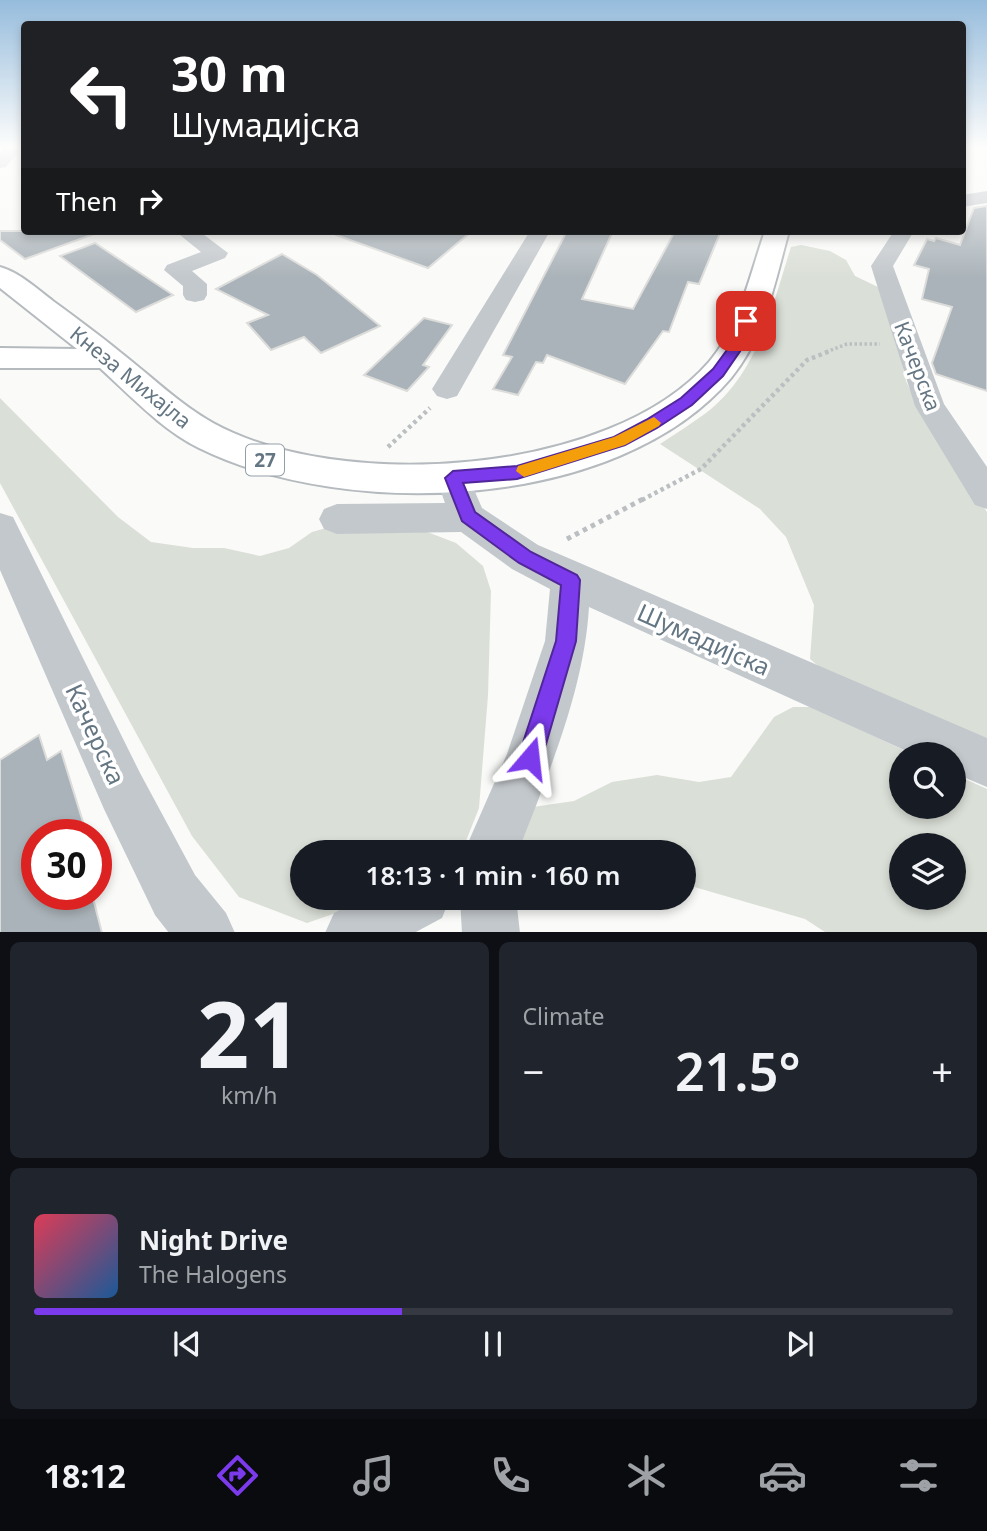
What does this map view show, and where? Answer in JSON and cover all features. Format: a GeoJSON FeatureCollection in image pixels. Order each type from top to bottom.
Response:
{"type":"FeatureCollection","features":[{"type":"Feature","properties":{"kind":"main road","name":"Кнеза Михајла"},"geometry":{"type":"LineString","coordinates":[[0,275],[107,358],[169,412],[212,439],[270,461],[352,475],[394,480],[453,478],[517,472],[585,453],[619,441],[687,402],[718,373],[739,344],[776,235]]}},
{"type":"Feature","properties":{"kind":"main road"},"geometry":{"type":"LineString","coordinates":[[0,358],[107,358]]}},
{"type":"Feature","properties":{"kind":"street"},"geometry":{"type":"LineString","coordinates":[[966,200],[987,197]]}},
{"type":"Feature","properties":{"kind":"street"},"geometry":{"type":"LineString","coordinates":[[191,235],[217,253],[175,270],[195,284],[195,295]]}},
{"type":"Feature","properties":{"kind":"street"},"geometry":{"type":"LineString","coordinates":[[447,389],[538,235]]}},
{"type":"Feature","properties":{"kind":"street","name":"Качерска"},"geometry":{"type":"LineString","coordinates":[[901,235],[881,266],[930,406],[987,495]]}},
{"type":"Feature","properties":{"kind":"street"},"geometry":{"type":"LineString","coordinates":[[337,519],[468,516],[453,478]]}},
{"type":"Feature","properties":{"kind":"street","name":"Шумадијска"},"geometry":{"type":"LineString","coordinates":[[468,516],[525,557],[571,580],[987,764]]}},
{"type":"Feature","properties":{"kind":"street","name":"Качерска"},"geometry":{"type":"LineString","coordinates":[[0,528],[122,791],[174,895],[205,932]]}},
{"type":"Feature","properties":{"kind":"street"},"geometry":{"type":"LineString","coordinates":[[496,840],[530,758],[566,641],[571,580]]}},
{"type":"Feature","properties":{"kind":"street"},"geometry":{"type":"LineString","coordinates":[[356,932],[399,910]]}},
{"type":"Feature","properties":{"kind":"street"},"geometry":{"type":"LineString","coordinates":[[489,910],[491,932]]}},
{"type":"Feature","properties":{"kind":"path"},"geometry":{"type":"LineString","coordinates":[[525,557],[584,532],[701,469],[807,359],[847,344],[909,344]]}},
{"type":"Feature","properties":{"kind":"path"},"geometry":{"type":"LineString","coordinates":[[352,475],[411,428],[447,389]]}},
{"type":"Feature","properties":{"kind":"shaded area"},"geometry":{"type":"Polygon","coordinates":[[[801,245],[830,251],[846,260],[855,276],[878,287],[892,320],[906,381],[923,418],[987,512],[987,747],[825,672],[810,659],[814,605],[786,537],[760,509],[660,444],[706,413],[739,379],[761,338],[791,247],[801,245]]]}},
{"type":"Feature","properties":{"kind":"shaded area"},"geometry":{"type":"Polygon","coordinates":[[[0,398],[118,517],[151,542],[193,548],[224,548],[260,556],[289,548],[312,532],[337,525],[422,530],[456,543],[483,566],[491,591],[488,695],[479,808],[466,840],[290,840],[290,910],[344,910],[307,923],[239,897],[192,836],[0,483],[0,398]]]}},
{"type":"Feature","properties":{"kind":"shaded area"},"geometry":{"type":"Polygon","coordinates":[[[793,707],[812,707],[889,743],[889,819],[966,819],[966,779],[987,789],[987,932],[825,932],[805,919],[696,887],[696,840],[513,840],[516,826],[526,808],[574,801],[612,782],[657,775],[699,782],[731,777],[774,717],[793,707]]]}},
{"type":"Feature","properties":{"kind":"building"},"geometry":{"type":"Polygon","coordinates":[[[987,206],[987,391],[936,374],[932,363],[952,307],[922,299],[929,269],[914,265],[927,239],[934,241],[936,238],[960,245],[974,208],[987,206]]]}},
{"type":"Feature","properties":{"kind":"building"},"geometry":{"type":"Polygon","coordinates":[[[0,231],[21,231],[21,235],[91,235],[25,259],[0,240],[0,231]]]}},
{"type":"Feature","properties":{"kind":"building"},"geometry":{"type":"Polygon","coordinates":[[[336,235],[467,235],[428,268],[336,235]]]}},
{"type":"Feature","properties":{"kind":"building"},"geometry":{"type":"Polygon","coordinates":[[[565,235],[611,235],[582,299],[633,309],[673,235],[719,235],[699,284],[688,282],[669,332],[663,331],[625,384],[547,355],[543,363],[536,362],[518,395],[493,389],[512,357],[503,355],[565,235]]]}},
{"type":"Feature","properties":{"kind":"building"},"geometry":{"type":"Polygon","coordinates":[[[95,243],[173,295],[136,312],[60,256],[95,243]]]}},
{"type":"Feature","properties":{"kind":"building"},"geometry":{"type":"Polygon","coordinates":[[[282,254],[317,275],[380,326],[321,353],[304,337],[271,350],[247,323],[268,315],[216,289],[282,254]]]}},
{"type":"Feature","properties":{"kind":"building"},"geometry":{"type":"Polygon","coordinates":[[[424,318],[452,325],[423,365],[429,367],[407,391],[364,375],[424,318]]]}},
{"type":"Feature","properties":{"kind":"building"},"geometry":{"type":"Polygon","coordinates":[[[39,735],[47,760],[61,751],[82,819],[21,819],[21,910],[96,910],[102,932],[0,932],[0,760],[39,735]]]}},
{"type":"Feature","properties":{"kind":"slow traffic"},"geometry":{"type":"LineString","coordinates":[[524,471],[619,441],[654,423]]}},
{"type":"Feature","properties":{"kind":"route"},"geometry":{"type":"LineString","coordinates":[[530,758],[566,641],[571,580],[525,557],[468,516],[453,478],[517,472],[619,441],[652,424],[687,402],[718,373],[739,344],[746,321]]}}]}
